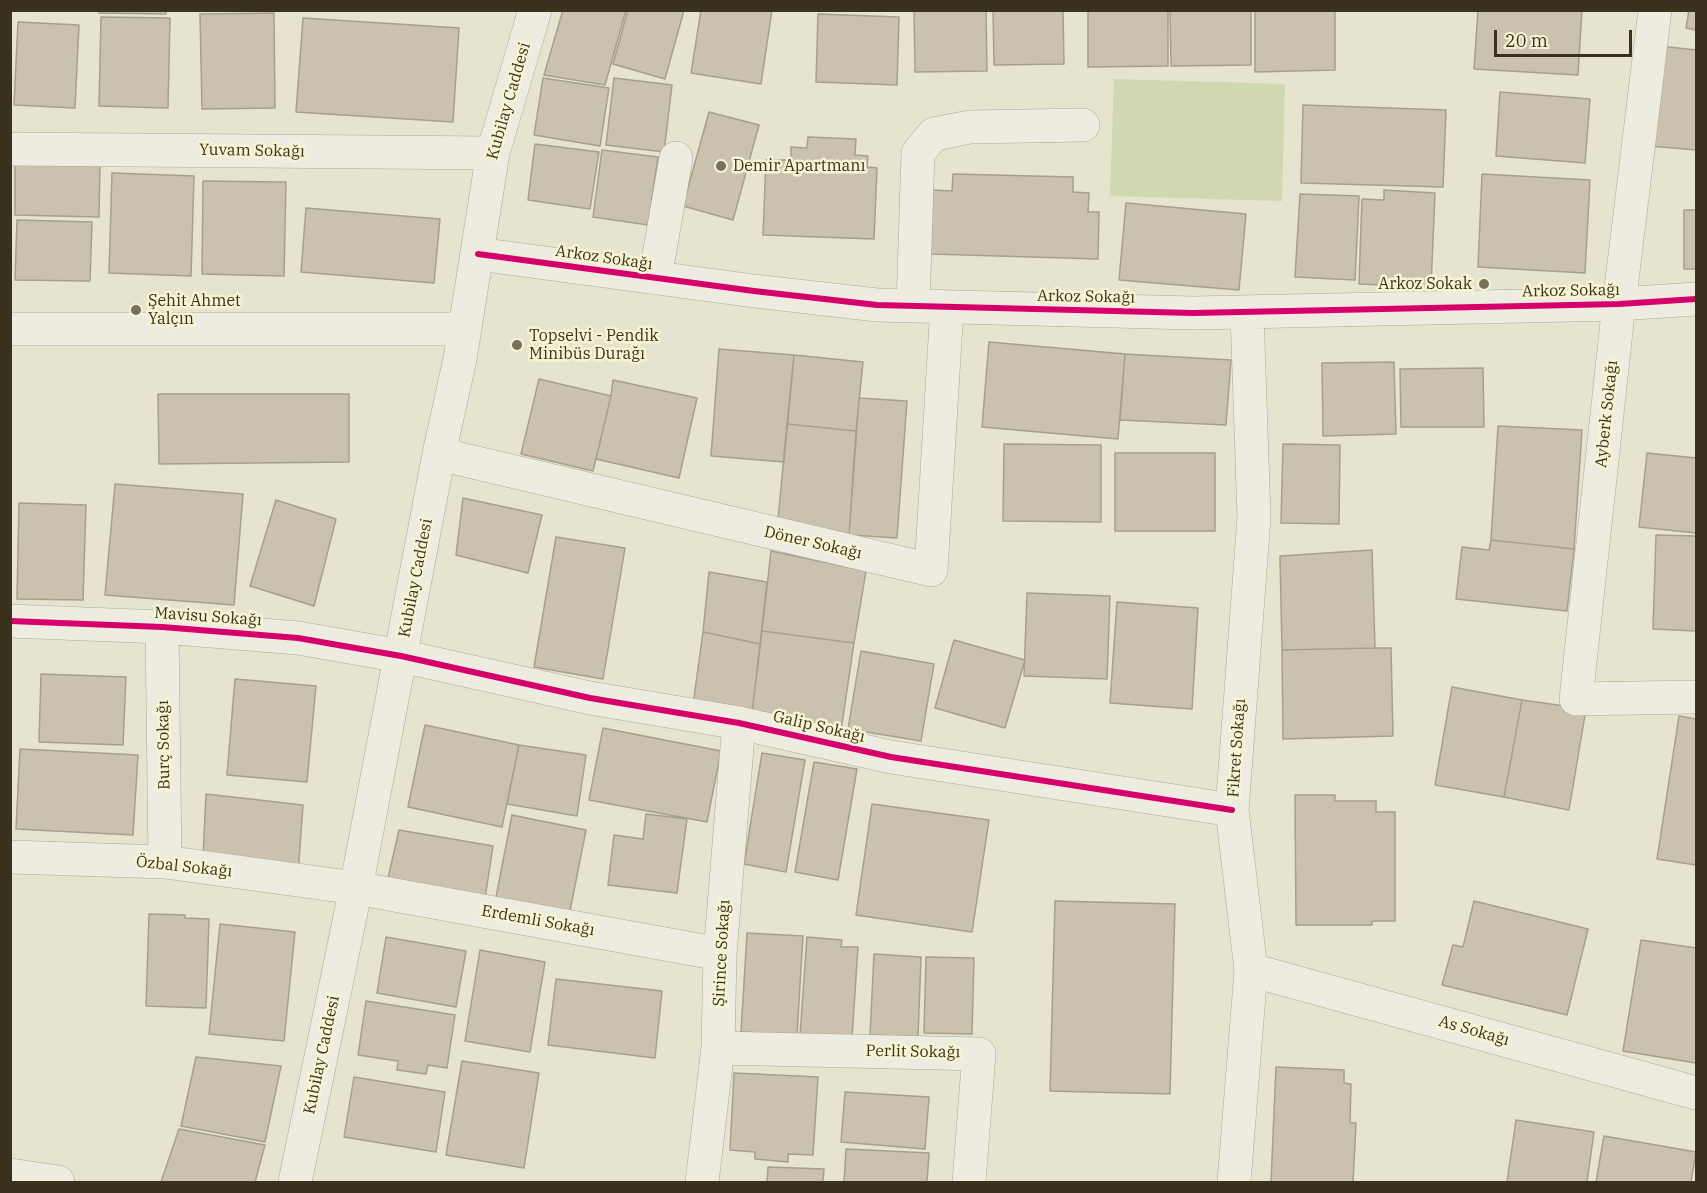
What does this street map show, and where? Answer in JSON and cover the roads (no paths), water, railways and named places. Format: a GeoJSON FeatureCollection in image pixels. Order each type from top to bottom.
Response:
{"type":"FeatureCollection","features":[{"type":"Feature","properties":{"kind":"street","name":"Kubilay Caddesi"},"geometry":{"type":"LineString","coordinates":[[295,1182],[356,888],[439,454],[460,359],[493,153],[535,10]]}},
{"type":"Feature","properties":{"kind":"street","name":"Ayberk Sokağı"},"geometry":{"type":"LineString","coordinates":[[1655,10],[1619,304],[1576,699],[1696,697]]}},
{"type":"Feature","properties":{"kind":"street"},"geometry":{"type":"LineString","coordinates":[[913,306],[918,153],[934,134],[970,127],[1083,125]]}},
{"type":"Feature","properties":{"kind":"street","name":"Yuvam Sokağı"},"geometry":{"type":"LineString","coordinates":[[10,149],[493,153]]}},
{"type":"Feature","properties":{"kind":"street"},"geometry":{"type":"LineString","coordinates":[[655,278],[676,158]]}},
{"type":"Feature","properties":{"kind":"street","name":"Arkoz Sokağı"},"geometry":{"type":"LineString","coordinates":[[478,254],[866,304],[913,306],[1193,313],[1619,304],[1696,299]]}},
{"type":"Feature","properties":{"kind":"street","name":"Döner Sokağı"},"geometry":{"type":"LineString","coordinates":[[439,454],[931,570],[947,307]]}},
{"type":"Feature","properties":{"kind":"street","name":"Fikret Sokağı"},"geometry":{"type":"LineString","coordinates":[[1234,1182],[1251,970],[1232,810],[1254,518],[1247,312]]}},
{"type":"Feature","properties":{"kind":"street"},"geometry":{"type":"LineString","coordinates":[[10,330],[465,329]]}},
{"type":"Feature","properties":{"kind":"street","name":"Mavisu Sokağı"},"geometry":{"type":"LineString","coordinates":[[10,621],[162,627],[298,638],[401,656]]}},
{"type":"Feature","properties":{"kind":"street","name":"Burç Sokağı"},"geometry":{"type":"LineString","coordinates":[[162,627],[165,862]]}},
{"type":"Feature","properties":{"kind":"street","name":"Galip Sokağı"},"geometry":{"type":"LineString","coordinates":[[401,656],[590,698],[739,723],[891,757],[1232,810]]}},
{"type":"Feature","properties":{"kind":"street","name":"Şirince Sokağı"},"geometry":{"type":"LineString","coordinates":[[702,1182],[718,1048],[720,954],[739,723]]}},
{"type":"Feature","properties":{"kind":"street","name":"Özbal Sokağı"},"geometry":{"type":"LineString","coordinates":[[10,857],[165,862],[356,888]]}},
{"type":"Feature","properties":{"kind":"street","name":"Erdemli Sokağı"},"geometry":{"type":"LineString","coordinates":[[356,888],[720,954]]}},
{"type":"Feature","properties":{"kind":"street","name":"As Sokağı"},"geometry":{"type":"LineString","coordinates":[[1251,970],[1696,1093]]}},
{"type":"Feature","properties":{"kind":"street","name":"Perlit Sokağı"},"geometry":{"type":"LineString","coordinates":[[718,1048],[979,1054],[969,1182]]}},
{"type":"Feature","properties":{"kind":"street"},"geometry":{"type":"LineString","coordinates":[[10,1174],[58,1182]]}},
{"type":"Feature","properties":{"kind":"place","name":"Demir Apartmanı"},"geometry":{"type":"Point","coordinates":[721,166]}},
{"type":"Feature","properties":{"kind":"place","name":"Arkoz Sokak"},"geometry":{"type":"Point","coordinates":[1484,284]}},
{"type":"Feature","properties":{"kind":"place","name":"Şehit Ahmet Yalçın"},"geometry":{"type":"Point","coordinates":[136,310]}},
{"type":"Feature","properties":{"kind":"place","name":"Topselvi - Pendik Minibüs Durağı"},"geometry":{"type":"Point","coordinates":[517,345]}}]}
